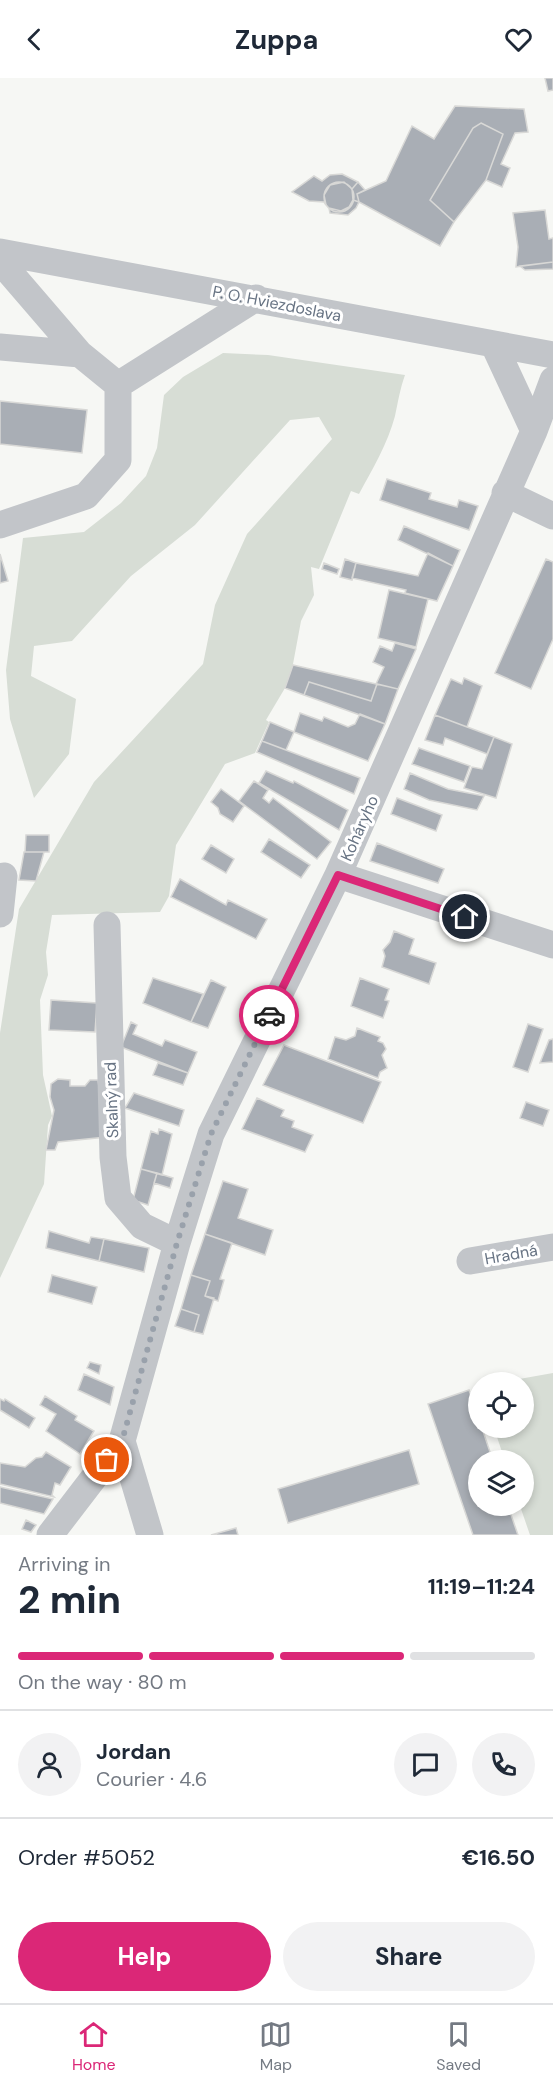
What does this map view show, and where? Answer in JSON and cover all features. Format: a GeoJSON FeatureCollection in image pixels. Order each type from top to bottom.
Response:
{"type":"FeatureCollection","features":[{"type":"Feature","properties":{"kind":"street","name":"P. O. Hviezdoslava"},"geometry":{"type":"LineString","coordinates":[[0,252],[553,355]]}},
{"type":"Feature","properties":{"kind":"street"},"geometry":{"type":"LineString","coordinates":[[0,261],[80,354],[118,385]]}},
{"type":"Feature","properties":{"kind":"street"},"geometry":{"type":"LineString","coordinates":[[118,385],[256,298]]}},
{"type":"Feature","properties":{"kind":"street"},"geometry":{"type":"LineString","coordinates":[[494,345],[543,422]]}},
{"type":"Feature","properties":{"kind":"street"},"geometry":{"type":"LineString","coordinates":[[0,346],[80,354]]}},
{"type":"Feature","properties":{"kind":"street","name":"Koháryho"},"geometry":{"type":"LineString","coordinates":[[122,1441],[177,1243],[211,1134],[338,875],[505,493],[543,422],[553,380]]}},
{"type":"Feature","properties":{"kind":"street"},"geometry":{"type":"LineString","coordinates":[[0,525],[86,496],[118,460],[118,385]]}},
{"type":"Feature","properties":{"kind":"street"},"geometry":{"type":"LineString","coordinates":[[505,493],[553,516]]}},
{"type":"Feature","properties":{"kind":"street"},"geometry":{"type":"LineString","coordinates":[[338,875],[553,945]]}},
{"type":"Feature","properties":{"kind":"street"},"geometry":{"type":"LineString","coordinates":[[0,915],[4,876]]}},
{"type":"Feature","properties":{"kind":"street","name":"Skalný rad"},"geometry":{"type":"LineString","coordinates":[[107,925],[113,1157],[118,1198],[142,1226],[177,1243]]}},
{"type":"Feature","properties":{"kind":"street","name":"Hradná"},"geometry":{"type":"LineString","coordinates":[[470,1261],[553,1247]]}},
{"type":"Feature","properties":{"kind":"street"},"geometry":{"type":"LineString","coordinates":[[50,1535],[122,1441]]}},
{"type":"Feature","properties":{"kind":"street"},"geometry":{"type":"LineString","coordinates":[[122,1441],[150,1535]]}},
{"type":"Feature","properties":{"kind":"shaded area"},"geometry":{"type":"Polygon","coordinates":[[[223,353],[268,355],[405,375],[392,426],[379,456],[359,494],[351,491],[319,569],[311,567],[314,595],[301,621],[293,664],[285,688],[266,720],[269,722],[255,753],[225,764],[176,845],[169,896],[160,912],[52,915],[46,952],[48,975],[40,1000],[43,1075],[52,1116],[48,1125],[44,1184],[0,1278],[0,1033],[19,909],[94,782],[203,664],[215,605],[247,534],[332,439],[319,417],[290,420],[195,525],[131,576],[72,641],[34,646],[31,676],[76,699],[69,754],[34,798],[10,719],[6,670],[23,538],[84,532],[121,503],[146,476],[157,448],[164,395],[183,377],[223,353]]]}},
{"type":"Feature","properties":{"kind":"shaded area"},"geometry":{"type":"Polygon","coordinates":[[[553,1373],[553,1535],[530,1535],[523,1516],[534,1516],[534,1450],[501,1450],[497,1438],[534,1438],[534,1376],[553,1373]]]}},
{"type":"Feature","properties":{"kind":"building"},"geometry":{"type":"Polygon","coordinates":[[[545,78],[553,78],[553,90],[548,91],[545,78]]]}},
{"type":"Feature","properties":{"kind":"building"},"geometry":{"type":"Polygon","coordinates":[[[455,106],[524,109],[528,132],[515,133],[501,164],[510,168],[502,187],[486,180],[503,134],[481,123],[473,128],[430,200],[454,222],[440,246],[359,202],[357,194],[386,181],[412,126],[434,139],[455,106]]]}},
{"type":"Feature","properties":{"kind":"building"},"geometry":{"type":"Polygon","coordinates":[[[481,123],[503,134],[486,180],[454,222],[430,200],[473,128],[481,123]]]}},
{"type":"Feature","properties":{"kind":"building"},"geometry":{"type":"Polygon","coordinates":[[[342,174],[358,182],[352,189],[344,182],[330,185],[324,195],[326,205],[324,202],[309,201],[292,192],[314,176],[322,181],[330,175],[342,174]]]}},
{"type":"Feature","properties":{"kind":"building"},"geometry":{"type":"Polygon","coordinates":[[[339,182],[350,186],[354,197],[350,208],[339,212],[328,208],[324,197],[328,186],[339,182]]]}},
{"type":"Feature","properties":{"kind":"building"},"geometry":{"type":"Polygon","coordinates":[[[358,182],[365,190],[357,194],[359,202],[353,200],[352,189],[358,182]]]}},
{"type":"Feature","properties":{"kind":"building"},"geometry":{"type":"Polygon","coordinates":[[[353,200],[359,202],[348,215],[330,213],[329,208],[341,211],[349,207],[353,200]]]}},
{"type":"Feature","properties":{"kind":"building"},"geometry":{"type":"Polygon","coordinates":[[[545,210],[549,239],[553,238],[553,262],[516,267],[518,247],[513,213],[545,210]]]}},
{"type":"Feature","properties":{"kind":"building"},"geometry":{"type":"Polygon","coordinates":[[[553,262],[553,269],[525,270],[520,266],[553,262]]]}},
{"type":"Feature","properties":{"kind":"building"},"geometry":{"type":"Polygon","coordinates":[[[0,401],[87,410],[82,453],[0,444],[0,401]]]}},
{"type":"Feature","properties":{"kind":"building"},"geometry":{"type":"Polygon","coordinates":[[[387,479],[431,493],[429,499],[457,507],[459,500],[478,506],[469,530],[380,500],[387,479]]]}},
{"type":"Feature","properties":{"kind":"building"},"geometry":{"type":"Polygon","coordinates":[[[404,526],[460,550],[453,566],[398,540],[404,526]]]}},
{"type":"Feature","properties":{"kind":"building"},"geometry":{"type":"Polygon","coordinates":[[[428,553],[453,566],[437,601],[405,593],[406,590],[352,578],[356,563],[418,576],[428,553]]]}},
{"type":"Feature","properties":{"kind":"building"},"geometry":{"type":"Polygon","coordinates":[[[0,554],[8,581],[0,583],[0,554]]]}},
{"type":"Feature","properties":{"kind":"building"},"geometry":{"type":"Polygon","coordinates":[[[345,559],[356,563],[352,580],[340,577],[345,559]]]}},
{"type":"Feature","properties":{"kind":"building"},"geometry":{"type":"Polygon","coordinates":[[[546,559],[553,562],[553,639],[531,689],[495,673],[546,559]]]}},
{"type":"Feature","properties":{"kind":"building"},"geometry":{"type":"Polygon","coordinates":[[[324,563],[339,569],[337,574],[322,569],[324,563]]]}},
{"type":"Feature","properties":{"kind":"building"},"geometry":{"type":"Polygon","coordinates":[[[389,590],[428,599],[416,647],[378,638],[389,590]]]}},
{"type":"Feature","properties":{"kind":"building"},"geometry":{"type":"Polygon","coordinates":[[[395,643],[416,649],[398,689],[376,684],[384,667],[373,662],[380,646],[392,651],[395,643]]]}},
{"type":"Feature","properties":{"kind":"building"},"geometry":{"type":"Polygon","coordinates":[[[293,665],[377,684],[371,701],[309,682],[304,695],[285,688],[293,665]]]}},
{"type":"Feature","properties":{"kind":"building"},"geometry":{"type":"Polygon","coordinates":[[[464,678],[482,686],[467,727],[435,715],[451,679],[462,684],[464,678]]]}},
{"type":"Feature","properties":{"kind":"building"},"geometry":{"type":"Polygon","coordinates":[[[309,682],[371,701],[377,684],[398,689],[385,724],[304,695],[309,682]]]}},
{"type":"Feature","properties":{"kind":"building"},"geometry":{"type":"Polygon","coordinates":[[[300,713],[322,721],[324,717],[348,727],[355,724],[360,714],[385,724],[368,761],[294,732],[300,713]]]}},
{"type":"Feature","properties":{"kind":"building"},"geometry":{"type":"Polygon","coordinates":[[[435,715],[494,737],[487,754],[445,738],[443,745],[425,740],[435,715]]]}},
{"type":"Feature","properties":{"kind":"building"},"geometry":{"type":"Polygon","coordinates":[[[270,722],[294,732],[286,750],[262,741],[270,722]]]}},
{"type":"Feature","properties":{"kind":"building"},"geometry":{"type":"Polygon","coordinates":[[[494,737],[512,744],[496,798],[464,788],[472,767],[482,769],[494,737]]]}},
{"type":"Feature","properties":{"kind":"building"},"geometry":{"type":"Polygon","coordinates":[[[262,741],[360,778],[354,794],[257,752],[262,741]]]}},
{"type":"Feature","properties":{"kind":"building"},"geometry":{"type":"Polygon","coordinates":[[[419,748],[470,766],[464,782],[412,764],[419,748]]]}},
{"type":"Feature","properties":{"kind":"building"},"geometry":{"type":"Polygon","coordinates":[[[266,771],[293,783],[294,781],[348,810],[339,830],[259,783],[266,771]]]}},
{"type":"Feature","properties":{"kind":"building"},"geometry":{"type":"Polygon","coordinates":[[[410,773],[448,789],[484,796],[477,810],[429,800],[404,789],[410,773]]]}},
{"type":"Feature","properties":{"kind":"building"},"geometry":{"type":"Polygon","coordinates":[[[254,781],[268,790],[263,798],[269,803],[273,798],[331,842],[317,859],[239,801],[254,781]]]}},
{"type":"Feature","properties":{"kind":"building"},"geometry":{"type":"Polygon","coordinates":[[[221,789],[244,806],[233,822],[220,814],[218,808],[211,802],[221,789]]]}},
{"type":"Feature","properties":{"kind":"building"},"geometry":{"type":"Polygon","coordinates":[[[397,798],[442,815],[436,831],[391,814],[397,798]]]}},
{"type":"Feature","properties":{"kind":"building"},"geometry":{"type":"Polygon","coordinates":[[[26,835],[49,835],[49,852],[25,852],[26,835]]]}},
{"type":"Feature","properties":{"kind":"building"},"geometry":{"type":"Polygon","coordinates":[[[269,839],[310,865],[301,878],[261,852],[269,839]]]}},
{"type":"Feature","properties":{"kind":"building"},"geometry":{"type":"Polygon","coordinates":[[[377,843],[444,869],[438,883],[370,861],[377,843]]]}},
{"type":"Feature","properties":{"kind":"building"},"geometry":{"type":"Polygon","coordinates":[[[211,845],[234,859],[226,873],[202,859],[211,845]]]}},
{"type":"Feature","properties":{"kind":"building"},"geometry":{"type":"Polygon","coordinates":[[[24,852],[44,852],[36,881],[19,880],[24,852]]]}},
{"type":"Feature","properties":{"kind":"building"},"geometry":{"type":"Polygon","coordinates":[[[180,879],[226,905],[228,900],[267,919],[256,939],[171,897],[180,879]]]}},
{"type":"Feature","properties":{"kind":"building"},"geometry":{"type":"Polygon","coordinates":[[[394,931],[414,939],[409,954],[436,963],[429,984],[382,967],[385,956],[383,950],[390,942],[394,931]]]}},
{"type":"Feature","properties":{"kind":"building"},"geometry":{"type":"Polygon","coordinates":[[[153,978],[203,994],[191,1022],[143,1003],[153,978]]]}},
{"type":"Feature","properties":{"kind":"building"},"geometry":{"type":"Polygon","coordinates":[[[360,978],[389,989],[385,1000],[389,1001],[383,1018],[351,1006],[360,978]]]}},
{"type":"Feature","properties":{"kind":"building"},"geometry":{"type":"Polygon","coordinates":[[[211,980],[226,987],[208,1028],[191,1022],[211,980]]]}},
{"type":"Feature","properties":{"kind":"building"},"geometry":{"type":"Polygon","coordinates":[[[51,1000],[97,1003],[95,1032],[49,1030],[51,1000]]]}},
{"type":"Feature","properties":{"kind":"building"},"geometry":{"type":"Polygon","coordinates":[[[131,1022],[137,1025],[133,1034],[162,1046],[165,1040],[197,1052],[188,1073],[121,1047],[131,1022]]]}},
{"type":"Feature","properties":{"kind":"building"},"geometry":{"type":"Polygon","coordinates":[[[528,1024],[543,1029],[528,1072],[513,1067],[528,1024]]]}},
{"type":"Feature","properties":{"kind":"building"},"geometry":{"type":"Polygon","coordinates":[[[357,1028],[380,1037],[378,1041],[383,1043],[386,1049],[382,1055],[387,1068],[380,1072],[378,1078],[328,1059],[335,1037],[346,1040],[355,1036],[357,1028]]]}},
{"type":"Feature","properties":{"kind":"building"},"geometry":{"type":"Polygon","coordinates":[[[553,1039],[553,1062],[540,1063],[549,1040],[553,1039]]]}},
{"type":"Feature","properties":{"kind":"building"},"geometry":{"type":"Polygon","coordinates":[[[284,1045],[381,1082],[363,1123],[263,1085],[284,1045]]]}},
{"type":"Feature","properties":{"kind":"building"},"geometry":{"type":"Polygon","coordinates":[[[158,1063],[188,1073],[183,1085],[153,1075],[158,1063]]]}},
{"type":"Feature","properties":{"kind":"building"},"geometry":{"type":"Polygon","coordinates":[[[58,1079],[70,1080],[70,1086],[85,1086],[90,1080],[98,1080],[106,1137],[58,1142],[55,1150],[46,1150],[54,1110],[50,1097],[51,1084],[58,1079]]]}},
{"type":"Feature","properties":{"kind":"building"},"geometry":{"type":"Polygon","coordinates":[[[134,1093],[184,1110],[179,1126],[125,1108],[134,1093]]]}},
{"type":"Feature","properties":{"kind":"building"},"geometry":{"type":"Polygon","coordinates":[[[257,1098],[284,1110],[281,1116],[294,1121],[292,1127],[313,1135],[305,1152],[242,1129],[257,1098]]]}},
{"type":"Feature","properties":{"kind":"building"},"geometry":{"type":"Polygon","coordinates":[[[526,1102],[549,1110],[543,1126],[520,1118],[526,1102]]]}},
{"type":"Feature","properties":{"kind":"building"},"geometry":{"type":"Polygon","coordinates":[[[159,1129],[172,1134],[162,1175],[141,1169],[151,1131],[158,1134],[159,1129]]]}},
{"type":"Feature","properties":{"kind":"building"},"geometry":{"type":"Polygon","coordinates":[[[141,1169],[157,1173],[148,1205],[133,1200],[141,1169]]]}},
{"type":"Feature","properties":{"kind":"building"},"geometry":{"type":"Polygon","coordinates":[[[157,1173],[173,1178],[170,1188],[154,1183],[157,1173]]]}},
{"type":"Feature","properties":{"kind":"building"},"geometry":{"type":"Polygon","coordinates":[[[223,1181],[248,1189],[238,1218],[273,1230],[265,1255],[205,1234],[223,1181]]]}},
{"type":"Feature","properties":{"kind":"building"},"geometry":{"type":"Polygon","coordinates":[[[49,1231],[89,1243],[91,1237],[104,1239],[99,1261],[46,1248],[49,1231]]]}},
{"type":"Feature","properties":{"kind":"building"},"geometry":{"type":"Polygon","coordinates":[[[205,1234],[232,1243],[220,1279],[224,1280],[218,1301],[205,1296],[210,1281],[191,1275],[205,1234]]]}},
{"type":"Feature","properties":{"kind":"building"},"geometry":{"type":"Polygon","coordinates":[[[104,1239],[149,1248],[144,1272],[99,1261],[104,1239]]]}},
{"type":"Feature","properties":{"kind":"building"},"geometry":{"type":"Polygon","coordinates":[[[52,1275],[97,1287],[92,1304],[48,1292],[52,1275]]]}},
{"type":"Feature","properties":{"kind":"building"},"geometry":{"type":"Polygon","coordinates":[[[191,1275],[210,1281],[205,1296],[214,1298],[203,1334],[194,1332],[199,1315],[181,1309],[191,1275]]]}},
{"type":"Feature","properties":{"kind":"building"},"geometry":{"type":"Polygon","coordinates":[[[181,1309],[199,1315],[194,1332],[175,1326],[181,1309]]]}},
{"type":"Feature","properties":{"kind":"building"},"geometry":{"type":"Polygon","coordinates":[[[90,1362],[101,1365],[99,1374],[87,1368],[90,1362]]]}},
{"type":"Feature","properties":{"kind":"building"},"geometry":{"type":"Polygon","coordinates":[[[84,1374],[114,1387],[110,1405],[78,1390],[84,1374]]]}},
{"type":"Feature","properties":{"kind":"building"},"geometry":{"type":"Polygon","coordinates":[[[468,1390],[468,1438],[485,1438],[489,1450],[468,1450],[468,1516],[511,1516],[518,1535],[473,1535],[428,1404],[468,1390]]]}},
{"type":"Feature","properties":{"kind":"building"},"geometry":{"type":"Polygon","coordinates":[[[45,1396],[77,1416],[75,1420],[94,1431],[80,1454],[46,1431],[56,1414],[40,1405],[45,1396]]]}},
{"type":"Feature","properties":{"kind":"building"},"geometry":{"type":"Polygon","coordinates":[[[0,1399],[4,1401],[5,1399],[35,1418],[29,1428],[0,1410],[0,1399]]]}},
{"type":"Feature","properties":{"kind":"building"},"geometry":{"type":"Polygon","coordinates":[[[409,1450],[419,1484],[288,1523],[278,1489],[409,1450]]]}},
{"type":"Feature","properties":{"kind":"building"},"geometry":{"type":"Polygon","coordinates":[[[46,1452],[71,1467],[60,1485],[55,1483],[52,1495],[54,1497],[0,1484],[0,1463],[25,1467],[46,1452]]]}},
{"type":"Feature","properties":{"kind":"building"},"geometry":{"type":"Polygon","coordinates":[[[0,1487],[53,1499],[44,1514],[0,1503],[0,1487]]]}},
{"type":"Feature","properties":{"kind":"building"},"geometry":{"type":"Polygon","coordinates":[[[26,1520],[36,1525],[31,1532],[22,1529],[26,1520]]]}},
{"type":"Feature","properties":{"kind":"building"},"geometry":{"type":"Polygon","coordinates":[[[236,1528],[238,1535],[211,1535],[236,1528]]]}},
{"type":"Feature","properties":{"kind":"way so far"},"geometry":{"type":"LineString","coordinates":[[107,1460],[122,1441],[177,1243],[211,1134],[269,1015]]}},
{"type":"Feature","properties":{"kind":"route"},"geometry":{"type":"LineString","coordinates":[[269,1015],[338,875],[465,917]]}}]}
